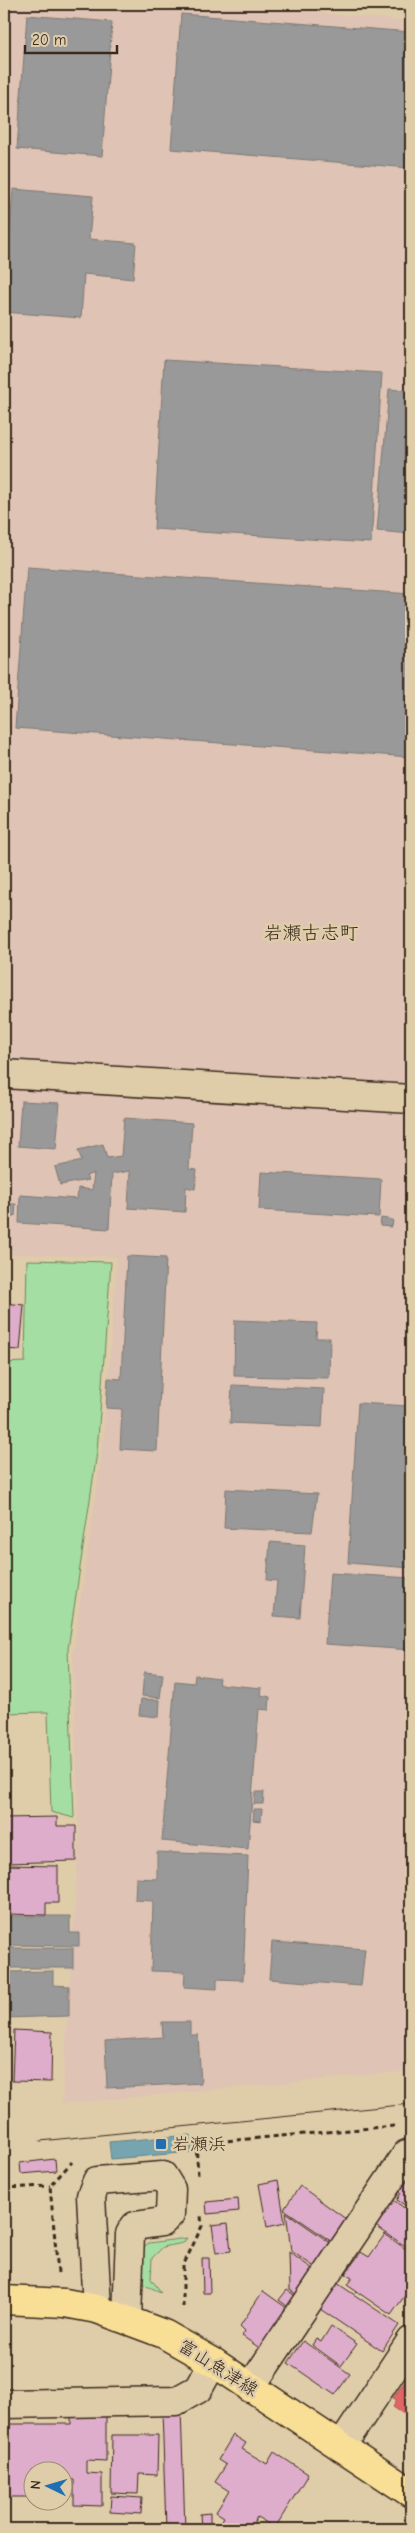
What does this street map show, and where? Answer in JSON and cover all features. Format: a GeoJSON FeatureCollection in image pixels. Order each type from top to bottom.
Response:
{"type":"FeatureCollection","features":[{"type":"Feature","properties":{"kind":"main road","name":"富山魚津線"},"geometry":{"type":"LineString","coordinates":[[4,2300],[65,2303],[127,2319],[164,2334],[213,2362],[411,2493]]}},
{"type":"Feature","properties":{"kind":"street"},"geometry":{"type":"LineString","coordinates":[[4,1074],[411,1099]]}},
{"type":"Feature","properties":{"kind":"street"},"geometry":{"type":"LineString","coordinates":[[250,2388],[407,2154]]}},
{"type":"Feature","properties":{"kind":"street"},"geometry":{"type":"LineString","coordinates":[[97,2310],[91,2196],[93,2188],[98,2181],[163,2176],[171,2189],[170,2214],[162,2222],[136,2226],[130,2234],[127,2319]]}},
{"type":"Feature","properties":{"kind":"street"},"geometry":{"type":"LineString","coordinates":[[340,2447],[411,2341]]}},
{"type":"Feature","properties":{"kind":"street"},"geometry":{"type":"LineString","coordinates":[[4,2404],[176,2401],[198,2389],[213,2362]]}},
{"type":"Feature","properties":{"kind":"path"},"geometry":{"type":"LineString","coordinates":[[192,2144],[402,2126]]}},
{"type":"Feature","properties":{"kind":"path"},"geometry":{"type":"LineString","coordinates":[[4,2188],[50,2186]]}},
{"type":"Feature","properties":{"kind":"shaded area"},"geometry":{"type":"Polygon","coordinates":[[[4,4],[215,4],[411,21],[411,2071],[62,2104],[79,1836],[73,1652],[103,1444],[117,1257],[4,1254],[4,4]]]}},
{"type":"Feature","properties":{"kind":"green space"},"geometry":{"type":"Polygon","coordinates":[[[27,1260],[111,1262],[97,1452],[68,1649],[74,1818],[51,1812],[48,1712],[4,1713],[4,1363],[25,1362],[27,1260]]]}},
{"type":"Feature","properties":{"kind":"green space"},"geometry":{"type":"Polygon","coordinates":[[[187,2238],[183,2243],[163,2247],[152,2258],[151,2279],[161,2292],[142,2284],[143,2247],[149,2243],[187,2238]]]}},
{"type":"Feature","properties":{"kind":"building: 商業"},"geometry":{"type":"Polygon","coordinates":[[[411,2372],[411,2419],[393,2407],[397,2400],[393,2398],[411,2372]]]}},
{"type":"Feature","properties":{"kind":"building: 公共"},"geometry":{"type":"Polygon","coordinates":[[[191,2135],[192,2152],[111,2159],[109,2142],[191,2135]]]}},
{"type":"Feature","properties":{"kind":"building: 工業"},"geometry":{"type":"Polygon","coordinates":[[[181,14],[411,32],[411,168],[171,149],[181,14]]]}},
{"type":"Feature","properties":{"kind":"building: 工業"},"geometry":{"type":"Polygon","coordinates":[[[27,15],[112,22],[102,156],[17,149],[27,15]]]}},
{"type":"Feature","properties":{"kind":"building: 工業"},"geometry":{"type":"Polygon","coordinates":[[[13,189],[93,196],[89,239],[136,243],[133,279],[84,274],[81,318],[4,312],[13,189]]]}},
{"type":"Feature","properties":{"kind":"building: 工業"},"geometry":{"type":"Polygon","coordinates":[[[164,360],[382,373],[371,543],[154,529],[164,360]]]}},
{"type":"Feature","properties":{"kind":"building: 工業"},"geometry":{"type":"Polygon","coordinates":[[[389,389],[411,391],[411,534],[377,531],[389,389]]]}},
{"type":"Feature","properties":{"kind":"building: 工業"},"geometry":{"type":"Polygon","coordinates":[[[27,567],[411,594],[410,757],[15,728],[27,567]]]}},
{"type":"Feature","properties":{"kind":"building: 工業"},"geometry":{"type":"Polygon","coordinates":[[[21,1101],[60,1103],[56,1149],[18,1146],[21,1101]]]}},
{"type":"Feature","properties":{"kind":"building: 工業"},"geometry":{"type":"Polygon","coordinates":[[[124,1118],[192,1123],[189,1169],[197,1170],[195,1189],[186,1187],[185,1212],[128,1208],[130,1171],[112,1174],[109,1229],[19,1223],[20,1195],[77,1199],[78,1188],[92,1190],[94,1173],[86,1176],[88,1180],[60,1185],[55,1167],[82,1161],[78,1150],[103,1144],[107,1158],[121,1156],[124,1118]]]}},
{"type":"Feature","properties":{"kind":"building: 工業"},"geometry":{"type":"Polygon","coordinates":[[[261,1172],[381,1179],[379,1217],[259,1210],[261,1172]]]}},
{"type":"Feature","properties":{"kind":"building: 工業"},"geometry":{"type":"Polygon","coordinates":[[[8,1204],[16,1204],[15,1216],[7,1216],[8,1204]]]}},
{"type":"Feature","properties":{"kind":"building: 工業"},"geometry":{"type":"Polygon","coordinates":[[[381,1218],[393,1220],[392,1227],[380,1226],[381,1218]]]}},
{"type":"Feature","properties":{"kind":"building: 工業"},"geometry":{"type":"Polygon","coordinates":[[[127,1256],[166,1258],[157,1451],[120,1449],[122,1409],[106,1408],[108,1378],[121,1379],[127,1256]]]}},
{"type":"Feature","properties":{"kind":"building: 工業"},"geometry":{"type":"Polygon","coordinates":[[[235,1320],[317,1323],[316,1338],[330,1338],[329,1378],[234,1376],[235,1320]]]}},
{"type":"Feature","properties":{"kind":"building: 工業"},"geometry":{"type":"Polygon","coordinates":[[[232,1385],[324,1389],[322,1427],[230,1423],[232,1385]]]}},
{"type":"Feature","properties":{"kind":"building: 工業"},"geometry":{"type":"Polygon","coordinates":[[[411,1391],[411,1568],[348,1563],[358,1403],[410,1406],[411,1391]]]}},
{"type":"Feature","properties":{"kind":"building: 工業"},"geometry":{"type":"Polygon","coordinates":[[[226,1489],[317,1494],[312,1532],[224,1528],[226,1489]]]}},
{"type":"Feature","properties":{"kind":"building: 工業"},"geometry":{"type":"Polygon","coordinates":[[[270,1542],[305,1545],[300,1618],[274,1616],[277,1581],[267,1580],[270,1542]]]}},
{"type":"Feature","properties":{"kind":"building: 工業"},"geometry":{"type":"Polygon","coordinates":[[[330,1573],[411,1578],[411,1650],[325,1644],[330,1573]]]}},
{"type":"Feature","properties":{"kind":"building: 工業"},"geometry":{"type":"Polygon","coordinates":[[[144,1672],[163,1674],[160,1698],[142,1696],[144,1672]]]}},
{"type":"Feature","properties":{"kind":"building: 工業"},"geometry":{"type":"Polygon","coordinates":[[[195,1675],[219,1678],[218,1684],[262,1688],[261,1695],[270,1697],[269,1710],[259,1709],[248,1849],[162,1841],[175,1681],[194,1683],[195,1675]]]}},
{"type":"Feature","properties":{"kind":"building: 工業"},"geometry":{"type":"Polygon","coordinates":[[[141,1699],[160,1700],[159,1717],[139,1715],[141,1699]]]}},
{"type":"Feature","properties":{"kind":"building: 工業"},"geometry":{"type":"Polygon","coordinates":[[[255,1792],[264,1792],[263,1804],[254,1804],[255,1792]]]}},
{"type":"Feature","properties":{"kind":"building: 工業"},"geometry":{"type":"Polygon","coordinates":[[[254,1809],[262,1809],[261,1821],[253,1820],[254,1809]]]}},
{"type":"Feature","properties":{"kind":"building: 工業"},"geometry":{"type":"Polygon","coordinates":[[[157,1852],[248,1856],[243,1980],[217,1979],[217,1989],[184,1987],[185,1972],[151,1971],[153,1901],[135,1900],[136,1878],[157,1879],[157,1852]]]}},
{"type":"Feature","properties":{"kind":"building: 工業"},"geometry":{"type":"Polygon","coordinates":[[[5,1916],[70,1916],[70,1933],[79,1933],[79,1946],[5,1945],[5,1916]]]}},
{"type":"Feature","properties":{"kind":"building: 工業"},"geometry":{"type":"Polygon","coordinates":[[[272,1942],[365,1949],[361,1986],[269,1979],[272,1942]]]}},
{"type":"Feature","properties":{"kind":"building: 工業"},"geometry":{"type":"Polygon","coordinates":[[[4,1948],[73,1948],[73,1968],[4,1968],[4,1948]]]}},
{"type":"Feature","properties":{"kind":"building: 工業"},"geometry":{"type":"Polygon","coordinates":[[[53,1971],[53,1985],[69,1986],[69,2016],[6,2018],[5,1972],[53,1971]]]}},
{"type":"Feature","properties":{"kind":"building: 工業"},"geometry":{"type":"Polygon","coordinates":[[[162,2022],[190,2022],[190,2035],[198,2035],[201,2083],[107,2088],[105,2041],[163,2037],[162,2022]]]}},
{"type":"Feature","properties":{"kind":"building: その他"},"geometry":{"type":"Polygon","coordinates":[[[4,1303],[24,1305],[20,1350],[4,1349],[4,1303]]]}},
{"type":"Feature","properties":{"kind":"building: その他"},"geometry":{"type":"Polygon","coordinates":[[[57,1817],[57,1826],[76,1826],[76,1861],[5,1863],[4,1818],[57,1817]]]}},
{"type":"Feature","properties":{"kind":"building: その他"},"geometry":{"type":"Polygon","coordinates":[[[5,1865],[58,1866],[58,1903],[46,1903],[46,1915],[5,1914],[5,1865]]]}},
{"type":"Feature","properties":{"kind":"building: その他"},"geometry":{"type":"Polygon","coordinates":[[[14,2030],[52,2032],[51,2082],[12,2081],[14,2030]]]}},
{"type":"Feature","properties":{"kind":"building: その他"},"geometry":{"type":"Polygon","coordinates":[[[55,2159],[56,2171],[21,2174],[20,2163],[55,2159]]]}},
{"type":"Feature","properties":{"kind":"building: その他"},"geometry":{"type":"Polygon","coordinates":[[[411,2168],[411,2209],[397,2200],[401,2193],[396,2190],[411,2168]]]}},
{"type":"Feature","properties":{"kind":"building: その他"},"geometry":{"type":"Polygon","coordinates":[[[278,2180],[285,2223],[267,2227],[259,2184],[278,2180]]]}},
{"type":"Feature","properties":{"kind":"building: その他"},"geometry":{"type":"Polygon","coordinates":[[[300,2186],[350,2222],[335,2244],[284,2209],[300,2186]]]}},
{"type":"Feature","properties":{"kind":"building: その他"},"geometry":{"type":"Polygon","coordinates":[[[238,2199],[239,2211],[207,2214],[206,2202],[238,2199]]]}},
{"type":"Feature","properties":{"kind":"building: その他"},"geometry":{"type":"Polygon","coordinates":[[[392,2199],[411,2213],[411,2250],[374,2225],[392,2199]]]}},
{"type":"Feature","properties":{"kind":"building: その他"},"geometry":{"type":"Polygon","coordinates":[[[286,2212],[335,2246],[319,2270],[291,2251],[286,2212]]]}},
{"type":"Feature","properties":{"kind":"building: その他"},"geometry":{"type":"Polygon","coordinates":[[[228,2223],[231,2251],[216,2253],[212,2225],[228,2223]]]}},
{"type":"Feature","properties":{"kind":"building: その他"},"geometry":{"type":"Polygon","coordinates":[[[385,2234],[411,2253],[411,2287],[391,2315],[347,2285],[352,2278],[345,2274],[361,2252],[369,2257],[385,2234]]]}},
{"type":"Feature","properties":{"kind":"building: その他"},"geometry":{"type":"Polygon","coordinates":[[[289,2252],[317,2272],[300,2297],[290,2290],[289,2252]]]}},
{"type":"Feature","properties":{"kind":"building: その他"},"geometry":{"type":"Polygon","coordinates":[[[202,2258],[209,2258],[210,2293],[203,2293],[202,2258]]]}},
{"type":"Feature","properties":{"kind":"building: その他"},"geometry":{"type":"Polygon","coordinates":[[[337,2283],[399,2325],[382,2351],[320,2309],[337,2283]]]}},
{"type":"Feature","properties":{"kind":"building: その他"},"geometry":{"type":"Polygon","coordinates":[[[287,2290],[300,2299],[292,2310],[279,2300],[287,2290]]]}},
{"type":"Feature","properties":{"kind":"building: その他"},"geometry":{"type":"Polygon","coordinates":[[[263,2291],[291,2311],[264,2351],[242,2336],[245,2331],[240,2326],[263,2291]]]}},
{"type":"Feature","properties":{"kind":"building: その他"},"geometry":{"type":"Polygon","coordinates":[[[331,2326],[357,2344],[341,2366],[312,2345],[316,2339],[321,2342],[331,2326]]]}},
{"type":"Feature","properties":{"kind":"building: その他"},"geometry":{"type":"Polygon","coordinates":[[[303,2341],[350,2374],[335,2395],[288,2363],[303,2341]]]}},
{"type":"Feature","properties":{"kind":"building: その他"},"geometry":{"type":"Polygon","coordinates":[[[181,2409],[185,2529],[166,2529],[162,2410],[181,2409]]]}},
{"type":"Feature","properties":{"kind":"building: その他"},"geometry":{"type":"Polygon","coordinates":[[[71,2411],[106,2412],[106,2461],[86,2460],[86,2473],[102,2474],[102,2506],[74,2505],[72,2460],[22,2460],[22,2497],[4,2497],[4,2424],[71,2424],[71,2411]]]}},
{"type":"Feature","properties":{"kind":"building: その他"},"geometry":{"type":"Polygon","coordinates":[[[112,2435],[158,2435],[157,2475],[139,2474],[138,2494],[111,2493],[112,2435]]]}},
{"type":"Feature","properties":{"kind":"building: その他"},"geometry":{"type":"Polygon","coordinates":[[[233,2435],[246,2443],[242,2449],[267,2464],[274,2452],[308,2474],[275,2528],[257,2517],[250,2529],[217,2529],[224,2517],[216,2512],[229,2491],[215,2482],[226,2465],[218,2460],[233,2435]]]}},
{"type":"Feature","properties":{"kind":"building: その他"},"geometry":{"type":"Polygon","coordinates":[[[111,2496],[142,2498],[141,2514],[110,2512],[111,2496]]]}},
{"type":"Feature","properties":{"kind":"building: その他"},"geometry":{"type":"Polygon","coordinates":[[[210,2513],[210,2529],[201,2529],[200,2514],[210,2513]]]}},
{"type":"Feature","properties":{"kind":"tram line"},"geometry":{"type":"LineString","coordinates":[[40,2141],[411,2104]]}},
{"type":"Feature","properties":{"kind":"place","name":"岩瀬浜"},"geometry":{"type":"Point","coordinates":[161,2144]}},
{"type":"Feature","properties":{"kind":"district","name":"岩瀬古志町"},"geometry":{"type":"Point","coordinates":[311,933]}}]}
